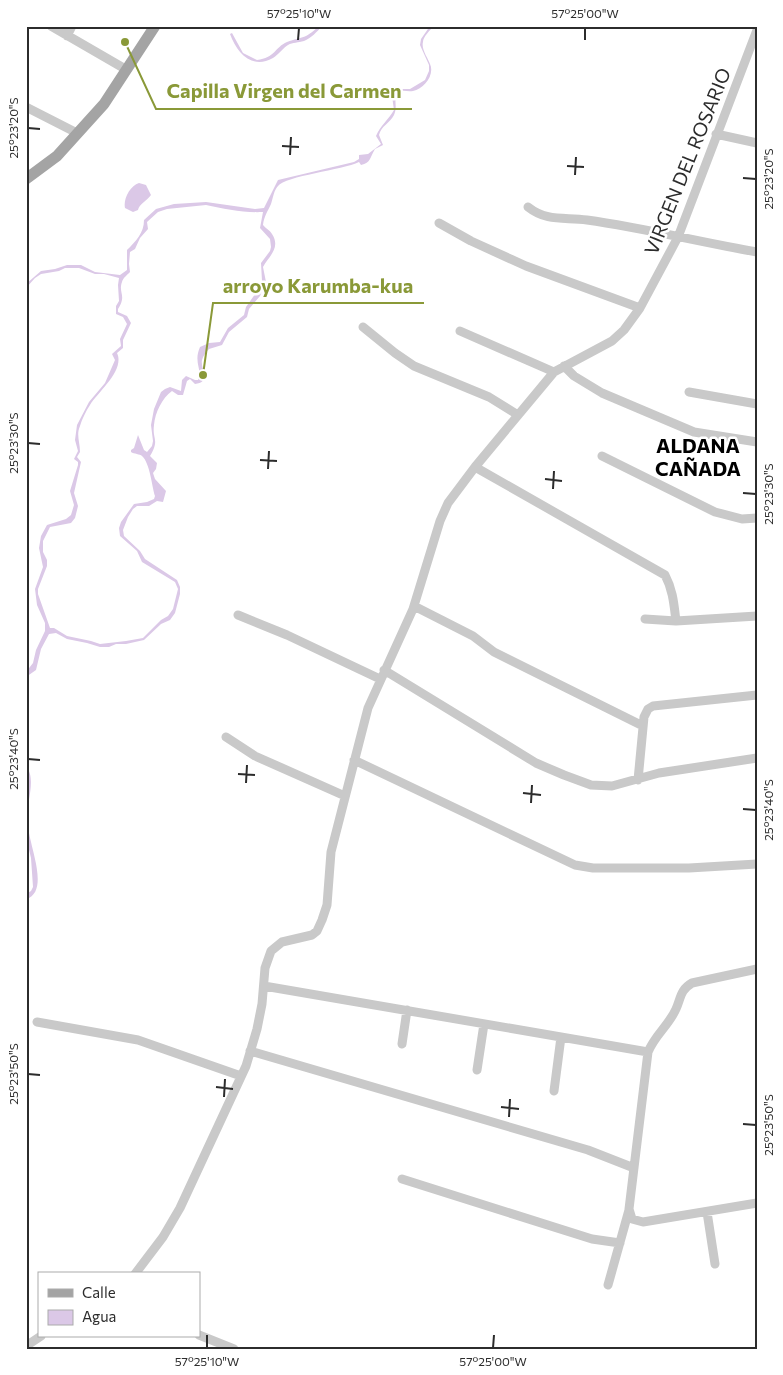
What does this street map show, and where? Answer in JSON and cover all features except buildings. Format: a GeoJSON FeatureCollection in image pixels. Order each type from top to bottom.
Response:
{"type":"FeatureCollection","features":[{"type":"Feature","properties":{"kind":"main road"},"geometry":{"type":"LineString","coordinates":[[26,179],[57,156],[104,104],[155,26]]}},
{"type":"Feature","properties":{"kind":"street"},"geometry":{"type":"LineString","coordinates":[[51,26],[127,70]]}},
{"type":"Feature","properties":{"kind":"street"},"geometry":{"type":"LineString","coordinates":[[67,36],[72,26]]}},
{"type":"Feature","properties":{"kind":"street","name":"VIRGEN DEL ROSARIO"},"geometry":{"type":"LineString","coordinates":[[137,1272],[163,1237],[180,1208],[241,1076],[258,1029],[267,958],[271,951],[282,942],[312,935],[317,931],[322,920],[327,905],[332,852],[368,708],[414,606],[440,521],[448,503],[475,467],[554,372],[612,341],[624,330],[640,308],[678,237],[757,30]]}},
{"type":"Feature","properties":{"kind":"street"},"geometry":{"type":"LineString","coordinates":[[26,108],[78,133]]}},
{"type":"Feature","properties":{"kind":"street"},"geometry":{"type":"LineString","coordinates":[[716,134],[757,143]]}},
{"type":"Feature","properties":{"kind":"street"},"geometry":{"type":"LineString","coordinates":[[528,207],[538,215],[586,220],[757,252]]}},
{"type":"Feature","properties":{"kind":"street"},"geometry":{"type":"LineString","coordinates":[[439,223],[471,241],[526,266],[640,308]]}},
{"type":"Feature","properties":{"kind":"street"},"geometry":{"type":"LineString","coordinates":[[363,327],[414,366],[490,397],[518,415]]}},
{"type":"Feature","properties":{"kind":"street"},"geometry":{"type":"LineString","coordinates":[[460,331],[554,372]]}},
{"type":"Feature","properties":{"kind":"street"},"geometry":{"type":"LineString","coordinates":[[564,366],[574,376],[602,393],[694,432],[757,442]]}},
{"type":"Feature","properties":{"kind":"street"},"geometry":{"type":"LineString","coordinates":[[688,392],[757,404]]}},
{"type":"Feature","properties":{"kind":"street"},"geometry":{"type":"LineString","coordinates":[[602,456],[715,512],[742,518],[757,518]]}},
{"type":"Feature","properties":{"kind":"street"},"geometry":{"type":"LineString","coordinates":[[475,467],[665,575],[670,585],[676,621]]}},
{"type":"Feature","properties":{"kind":"street"},"geometry":{"type":"LineString","coordinates":[[414,606],[473,636],[494,652],[643,726]]}},
{"type":"Feature","properties":{"kind":"street"},"geometry":{"type":"LineString","coordinates":[[238,615],[382,675],[536,763],[564,776],[591,784],[612,786],[659,773],[757,758]]}},
{"type":"Feature","properties":{"kind":"street"},"geometry":{"type":"LineString","coordinates":[[646,618],[676,621],[757,616]]}},
{"type":"Feature","properties":{"kind":"street"},"geometry":{"type":"LineString","coordinates":[[638,780],[644,717],[648,710],[659,704],[757,695]]}},
{"type":"Feature","properties":{"kind":"street"},"geometry":{"type":"LineString","coordinates":[[226,737],[255,756],[345,796]]}},
{"type":"Feature","properties":{"kind":"street"},"geometry":{"type":"LineString","coordinates":[[354,760],[575,865],[593,868],[689,868],[757,864]]}},
{"type":"Feature","properties":{"kind":"street"},"geometry":{"type":"LineString","coordinates":[[608,1285],[629,1209],[648,1052],[652,1043],[671,1019],[677,1008],[682,991],[687,986],[692,983],[757,969]]}},
{"type":"Feature","properties":{"kind":"street"},"geometry":{"type":"LineString","coordinates":[[264,986],[648,1052]]}},
{"type":"Feature","properties":{"kind":"street"},"geometry":{"type":"LineString","coordinates":[[402,1044],[407,1010]]}},
{"type":"Feature","properties":{"kind":"street"},"geometry":{"type":"LineString","coordinates":[[37,1022],[138,1040],[241,1076]]}},
{"type":"Feature","properties":{"kind":"street"},"geometry":{"type":"LineString","coordinates":[[477,1070],[484,1024]]}},
{"type":"Feature","properties":{"kind":"street"},"geometry":{"type":"LineString","coordinates":[[554,1091],[561,1037]]}},
{"type":"Feature","properties":{"kind":"street"},"geometry":{"type":"LineString","coordinates":[[250,1051],[588,1150],[634,1168]]}},
{"type":"Feature","properties":{"kind":"street"},"geometry":{"type":"LineString","coordinates":[[402,1179],[592,1240],[620,1243]]}},
{"type":"Feature","properties":{"kind":"street"},"geometry":{"type":"LineString","coordinates":[[629,1209],[632,1219],[643,1222],[757,1203]]}},
{"type":"Feature","properties":{"kind":"street"},"geometry":{"type":"LineString","coordinates":[[706,1212],[715,1264]]}},
{"type":"Feature","properties":{"kind":"street"},"geometry":{"type":"LineString","coordinates":[[200,1335],[234,1349]]}},
{"type":"Feature","properties":{"kind":"street"},"geometry":{"type":"LineString","coordinates":[[26,1346],[38,1338]]}},
{"type":"Feature","properties":{"kind":"water"},"geometry":{"type":"Polygon","coordinates":[[[319,26],[322,26],[307,40],[290,44],[273,58],[258,62],[246,58],[241,53],[230,34],[232,33],[243,53],[257,60],[268,57],[287,42],[307,36],[319,26]]]}},
{"type":"Feature","properties":{"kind":"water"},"geometry":{"type":"Polygon","coordinates":[[[430,26],[434,26],[423,40],[424,50],[431,68],[430,77],[417,90],[397,90],[394,115],[379,135],[383,145],[375,149],[369,161],[361,165],[359,162],[291,179],[278,186],[263,225],[271,233],[275,248],[263,267],[266,282],[260,296],[249,309],[247,317],[229,332],[222,345],[209,349],[205,354],[202,360],[203,381],[195,384],[190,379],[187,381],[183,395],[178,395],[172,391],[157,411],[154,425],[155,446],[150,456],[157,463],[153,473],[155,479],[166,491],[163,502],[157,501],[149,506],[137,506],[128,517],[123,530],[124,536],[140,551],[145,559],[177,580],[180,594],[175,613],[170,620],[161,624],[144,640],[116,644],[109,647],[100,647],[67,639],[56,633],[49,634],[41,649],[36,670],[26,677],[26,672],[33,663],[36,650],[45,631],[45,623],[37,605],[35,589],[43,567],[39,548],[41,536],[47,525],[66,519],[71,515],[74,505],[70,491],[78,465],[78,462],[74,459],[78,451],[75,440],[77,425],[89,402],[105,383],[115,360],[112,354],[121,346],[120,339],[127,324],[123,317],[116,314],[116,306],[119,301],[119,278],[95,274],[79,268],[65,268],[41,274],[26,288],[26,284],[41,271],[67,265],[81,265],[95,272],[120,275],[127,270],[127,250],[141,233],[144,220],[156,209],[174,204],[206,202],[255,209],[264,208],[278,180],[354,162],[359,159],[359,155],[368,154],[381,144],[376,136],[394,110],[392,96],[394,89],[410,89],[425,80],[429,71],[429,65],[420,45],[421,39],[430,26]],[[206,205],[167,209],[158,212],[147,222],[148,229],[140,238],[135,249],[130,252],[130,272],[122,282],[122,300],[118,312],[127,316],[131,323],[123,340],[123,348],[117,353],[119,360],[114,373],[89,407],[79,429],[80,452],[77,457],[81,462],[74,493],[78,506],[75,518],[71,523],[50,527],[43,541],[43,552],[47,560],[47,566],[38,589],[38,594],[50,628],[54,628],[67,636],[100,644],[143,638],[161,620],[168,616],[173,609],[178,589],[175,582],[142,562],[137,551],[120,536],[119,528],[121,522],[134,504],[147,502],[154,499],[155,496],[145,459],[141,455],[131,452],[131,450],[134,448],[138,435],[144,450],[147,452],[152,446],[151,425],[154,409],[161,392],[170,387],[181,391],[182,380],[186,376],[198,380],[197,357],[200,347],[209,343],[220,342],[228,328],[244,315],[246,307],[260,287],[262,281],[261,263],[271,247],[270,239],[260,228],[263,212],[241,211],[206,205]]]}},
{"type":"Feature","properties":{"kind":"water"},"geometry":{"type":"Polygon","coordinates":[[[139,183],[146,185],[151,195],[138,210],[133,212],[125,208],[125,201],[130,190],[139,183]]]}},
{"type":"Feature","properties":{"kind":"water"},"geometry":{"type":"Polygon","coordinates":[[[26,766],[31,778],[27,819],[38,882],[36,890],[26,899],[26,894],[33,887],[31,858],[26,837],[26,789],[28,786],[26,766]]]}},
{"type":"Feature","properties":{"kind":"place","name":"Capilla Virgen del Carmen"},"geometry":{"type":"Point","coordinates":[125,42]}},
{"type":"Feature","properties":{"kind":"place","name":"arroyo Karumba-kua"},"geometry":{"type":"Point","coordinates":[203,375]}},
{"type":"Feature","properties":{"kind":"district","name":"ALDANA CAÑADA"},"geometry":{"type":"Point","coordinates":[698,456]}}]}
